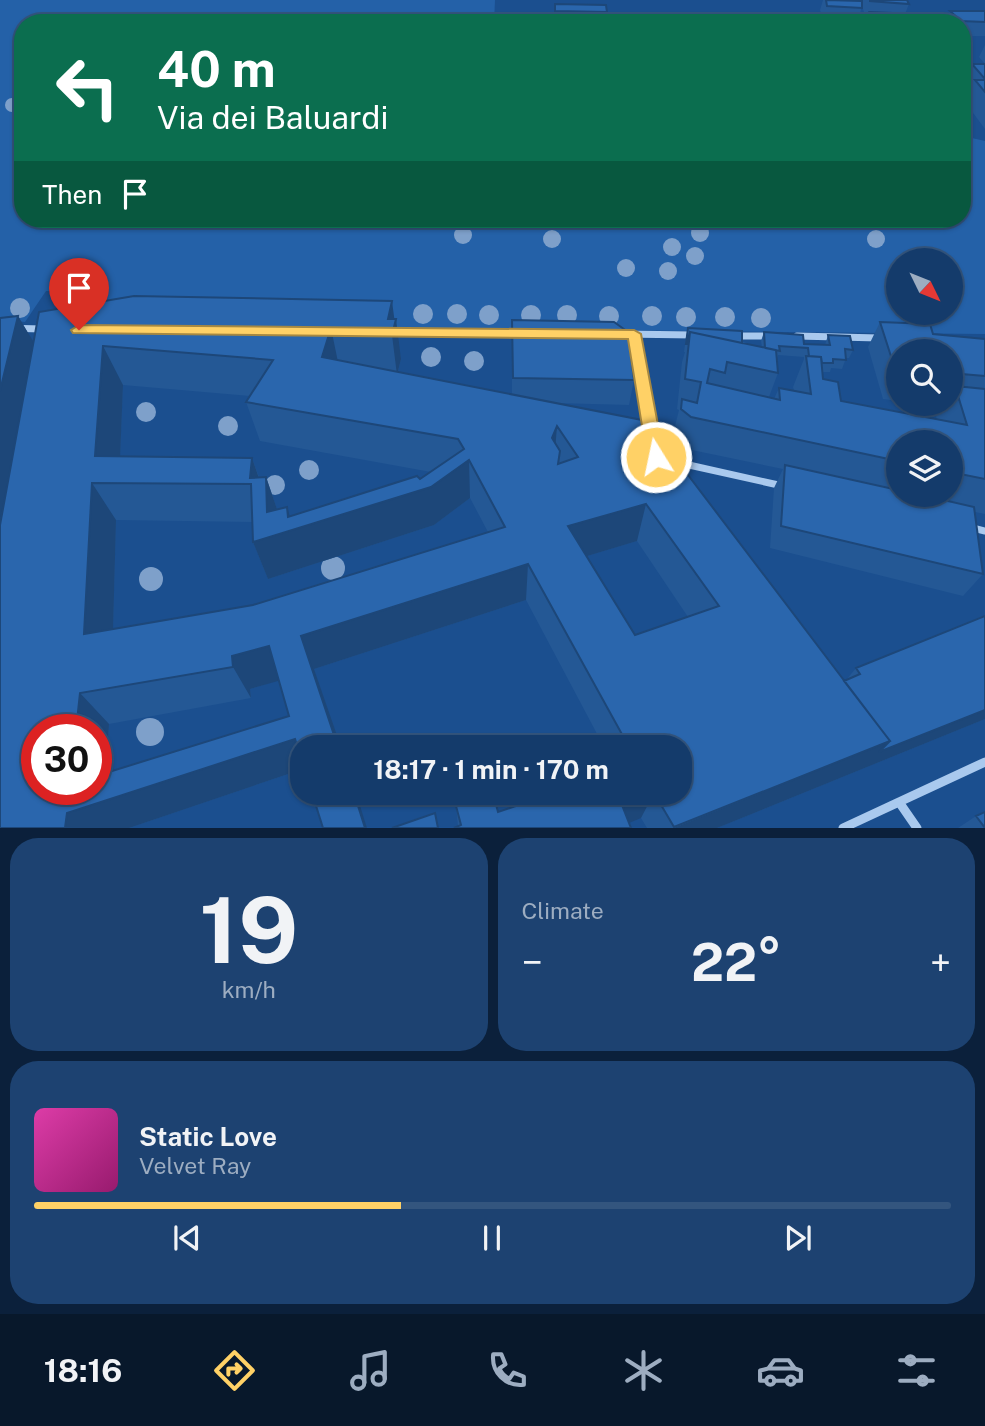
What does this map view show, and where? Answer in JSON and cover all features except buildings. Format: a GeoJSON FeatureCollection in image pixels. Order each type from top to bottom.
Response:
{"type":"FeatureCollection","features":[{"type":"Feature","properties":{"kind":"street"},"geometry":{"type":"LineString","coordinates":[[0,328],[51,330]]}},
{"type":"Feature","properties":{"kind":"street"},"geometry":{"type":"LineString","coordinates":[[384,332],[523,334]]}},
{"type":"Feature","properties":{"kind":"street"},"geometry":{"type":"LineString","coordinates":[[607,334],[702,335]]}},
{"type":"Feature","properties":{"kind":"street"},"geometry":{"type":"LineString","coordinates":[[634,334],[653,444]]}},
{"type":"Feature","properties":{"kind":"street"},"geometry":{"type":"LineString","coordinates":[[729,336],[891,338]]}},
{"type":"Feature","properties":{"kind":"street"},"geometry":{"type":"LineString","coordinates":[[656,457],[787,487]]}},
{"type":"Feature","properties":{"kind":"street"},"geometry":{"type":"LineString","coordinates":[[959,525],[985,531]]}},
{"type":"Feature","properties":{"kind":"street"},"geometry":{"type":"LineString","coordinates":[[843,828],[985,762]]}},
{"type":"Feature","properties":{"kind":"street"},"geometry":{"type":"LineString","coordinates":[[899,802],[917,828]]}},
{"type":"Feature","properties":{"kind":"shaded area"},"geometry":{"type":"Polygon","coordinates":[[[0,0],[495,0],[494,14],[14,14],[14,228],[971,228],[971,138],[985,141],[985,334],[87,325],[105,293],[46,291],[25,322],[0,319],[0,0]]]}},
{"type":"Feature","properties":{"kind":"route"},"geometry":{"type":"LineString","coordinates":[[79,330],[634,334],[656,457]]}}]}
